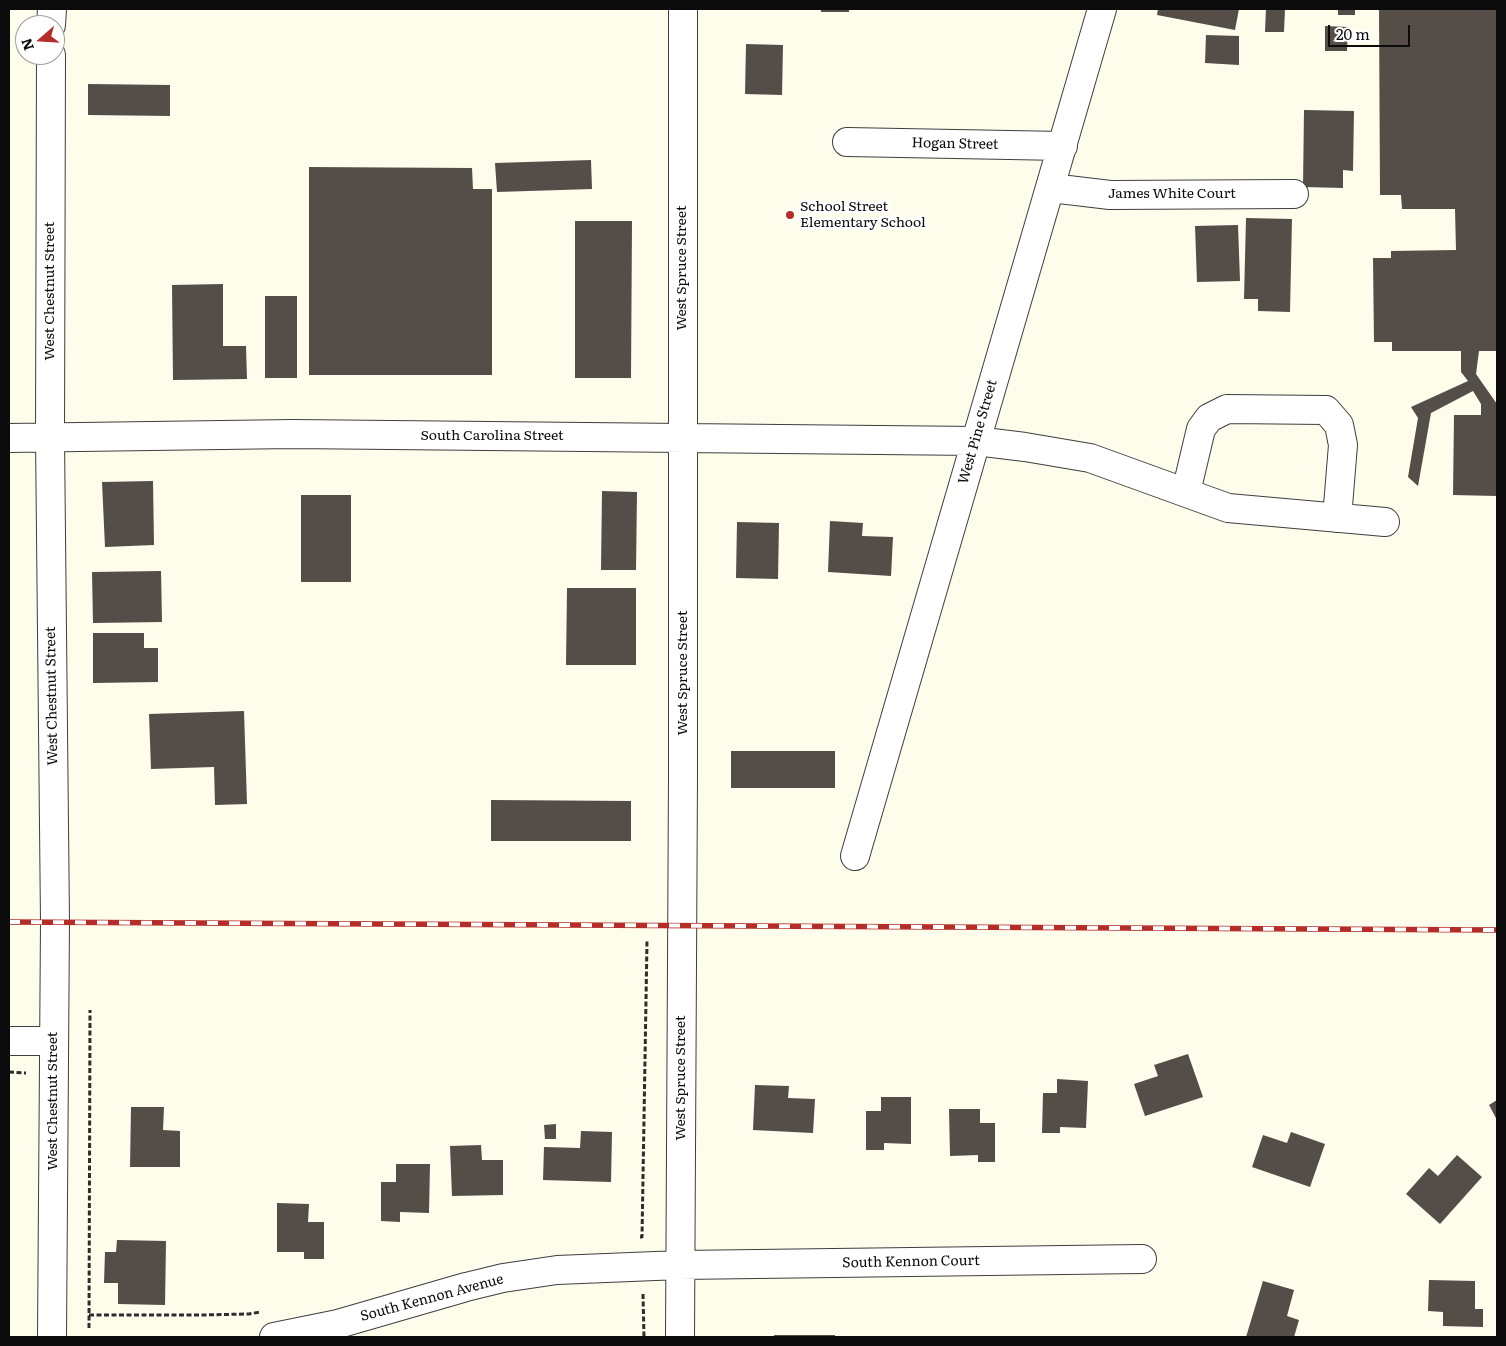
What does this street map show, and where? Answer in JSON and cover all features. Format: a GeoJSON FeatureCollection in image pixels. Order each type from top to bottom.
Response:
{"type":"FeatureCollection","features":[{"type":"Feature","properties":{"kind":"street","name":"West Spruce Street"},"geometry":{"type":"LineString","coordinates":[[680,1337],[683,777],[683,9]]}},
{"type":"Feature","properties":{"kind":"street","name":"West Pine Street"},"geometry":{"type":"LineString","coordinates":[[855,856],[1102,9]]}},
{"type":"Feature","properties":{"kind":"street","name":"West Chestnut Street"},"geometry":{"type":"LineString","coordinates":[[51,65],[50,438],[55,912],[52,1337]]}},
{"type":"Feature","properties":{"kind":"street","name":"Hogan Street"},"geometry":{"type":"LineString","coordinates":[[847,142],[1063,146]]}},
{"type":"Feature","properties":{"kind":"street","name":"James White Court"},"geometry":{"type":"LineString","coordinates":[[1050,188],[1110,195],[1294,194]]}},
{"type":"Feature","properties":{"kind":"street"},"geometry":{"type":"LineString","coordinates":[[1186,492],[1201,429],[1210,418],[1227,409],[1326,410],[1339,425],[1343,445],[1337,518]]}},
{"type":"Feature","properties":{"kind":"street","name":"South Carolina Street"},"geometry":{"type":"LineString","coordinates":[[9,438],[293,434],[976,441],[1090,458],[1228,508],[1385,522]]}},
{"type":"Feature","properties":{"kind":"street"},"geometry":{"type":"LineString","coordinates":[[9,1041],[53,1041]]}},
{"type":"Feature","properties":{"kind":"street","name":"South Kennon Court"},"geometry":{"type":"LineString","coordinates":[[680,1265],[1142,1259]]}},
{"type":"Feature","properties":{"kind":"street","name":"South Kennon Avenue"},"geometry":{"type":"LineString","coordinates":[[274,1337],[338,1324],[503,1278],[558,1270],[680,1265]]}},
{"type":"Feature","properties":{"kind":"path"},"geometry":{"type":"LineString","coordinates":[[632,1238],[642,1237],[647,940]]}},
{"type":"Feature","properties":{"kind":"path"},"geometry":{"type":"LineString","coordinates":[[89,1328],[90,1010]]}},
{"type":"Feature","properties":{"kind":"path"},"geometry":{"type":"LineString","coordinates":[[9,1072],[27,1073]]}},
{"type":"Feature","properties":{"kind":"path"},"geometry":{"type":"LineString","coordinates":[[644,1294],[644,1337]]}},
{"type":"Feature","properties":{"kind":"path"},"geometry":{"type":"LineString","coordinates":[[89,1314],[202,1315],[249,1314],[266,1311]]}},
{"type":"Feature","properties":{"kind":"building"},"geometry":{"type":"Polygon","coordinates":[[[821,9],[849,9],[849,12],[821,12],[821,9]]]}},
{"type":"Feature","properties":{"kind":"building"},"geometry":{"type":"Polygon","coordinates":[[[1158,9],[1239,9],[1235,30],[1157,15],[1158,9]]]}},
{"type":"Feature","properties":{"kind":"building"},"geometry":{"type":"Polygon","coordinates":[[[1266,9],[1285,9],[1284,32],[1265,32],[1266,9]]]}},
{"type":"Feature","properties":{"kind":"building"},"geometry":{"type":"Polygon","coordinates":[[[1338,9],[1355,9],[1355,15],[1338,15],[1338,9]]]}},
{"type":"Feature","properties":{"kind":"building"},"geometry":{"type":"Polygon","coordinates":[[[1379,9],[1497,9],[1497,351],[1479,351],[1476,374],[1497,404],[1497,496],[1453,495],[1454,415],[1481,415],[1481,404],[1473,391],[1431,413],[1418,486],[1408,477],[1418,418],[1411,407],[1468,381],[1461,372],[1461,351],[1392,351],[1392,342],[1374,342],[1373,258],[1391,258],[1391,251],[1456,250],[1455,209],[1402,209],[1401,195],[1380,195],[1379,9]]]}},
{"type":"Feature","properties":{"kind":"building"},"geometry":{"type":"Polygon","coordinates":[[[1325,26],[1348,27],[1347,51],[1325,51],[1325,26]]]}},
{"type":"Feature","properties":{"kind":"building"},"geometry":{"type":"Polygon","coordinates":[[[1206,35],[1239,36],[1239,65],[1205,63],[1206,35]]]}},
{"type":"Feature","properties":{"kind":"building"},"geometry":{"type":"Polygon","coordinates":[[[746,44],[783,45],[782,95],[745,94],[746,44]]]}},
{"type":"Feature","properties":{"kind":"building"},"geometry":{"type":"Polygon","coordinates":[[[88,84],[170,85],[170,116],[88,115],[88,84]]]}},
{"type":"Feature","properties":{"kind":"building"},"geometry":{"type":"Polygon","coordinates":[[[1304,110],[1354,111],[1353,171],[1343,170],[1343,188],[1303,187],[1304,110]]]}},
{"type":"Feature","properties":{"kind":"building"},"geometry":{"type":"Polygon","coordinates":[[[591,160],[592,189],[497,192],[495,163],[591,160]]]}},
{"type":"Feature","properties":{"kind":"building"},"geometry":{"type":"Polygon","coordinates":[[[309,167],[472,168],[473,189],[492,189],[492,375],[309,375],[309,167]]]}},
{"type":"Feature","properties":{"kind":"building"},"geometry":{"type":"Polygon","coordinates":[[[1246,218],[1292,219],[1290,312],[1258,311],[1258,299],[1244,299],[1246,218]]]}},
{"type":"Feature","properties":{"kind":"building"},"geometry":{"type":"Polygon","coordinates":[[[575,221],[632,221],[631,378],[575,378],[575,221]]]}},
{"type":"Feature","properties":{"kind":"building"},"geometry":{"type":"Polygon","coordinates":[[[1238,225],[1240,281],[1197,282],[1195,226],[1238,225]]]}},
{"type":"Feature","properties":{"kind":"building"},"geometry":{"type":"Polygon","coordinates":[[[223,284],[223,346],[246,346],[247,379],[173,380],[172,285],[223,284]]]}},
{"type":"Feature","properties":{"kind":"building"},"geometry":{"type":"Polygon","coordinates":[[[265,296],[297,296],[297,378],[265,378],[265,296]]]}},
{"type":"Feature","properties":{"kind":"building"},"geometry":{"type":"Polygon","coordinates":[[[153,481],[154,545],[105,547],[102,482],[153,481]]]}},
{"type":"Feature","properties":{"kind":"building"},"geometry":{"type":"Polygon","coordinates":[[[602,491],[637,492],[636,570],[601,570],[602,491]]]}},
{"type":"Feature","properties":{"kind":"building"},"geometry":{"type":"Polygon","coordinates":[[[301,495],[351,495],[351,582],[301,582],[301,495]]]}},
{"type":"Feature","properties":{"kind":"building"},"geometry":{"type":"Polygon","coordinates":[[[830,521],[863,523],[862,536],[893,537],[891,576],[828,572],[830,521]]]}},
{"type":"Feature","properties":{"kind":"building"},"geometry":{"type":"Polygon","coordinates":[[[737,522],[779,523],[778,579],[736,578],[737,522]]]}},
{"type":"Feature","properties":{"kind":"building"},"geometry":{"type":"Polygon","coordinates":[[[161,571],[162,622],[93,623],[92,572],[161,571]]]}},
{"type":"Feature","properties":{"kind":"building"},"geometry":{"type":"Polygon","coordinates":[[[567,588],[636,588],[636,665],[566,665],[567,588]]]}},
{"type":"Feature","properties":{"kind":"building"},"geometry":{"type":"Polygon","coordinates":[[[93,633],[144,633],[144,648],[158,648],[158,682],[93,683],[93,633]]]}},
{"type":"Feature","properties":{"kind":"building"},"geometry":{"type":"Polygon","coordinates":[[[244,711],[247,804],[215,805],[214,767],[151,769],[149,714],[244,711]]]}},
{"type":"Feature","properties":{"kind":"building"},"geometry":{"type":"Polygon","coordinates":[[[731,751],[835,751],[835,788],[731,788],[731,751]]]}},
{"type":"Feature","properties":{"kind":"building"},"geometry":{"type":"Polygon","coordinates":[[[491,800],[631,801],[631,841],[491,841],[491,800]]]}},
{"type":"Feature","properties":{"kind":"building"},"geometry":{"type":"Polygon","coordinates":[[[1188,1054],[1203,1097],[1145,1116],[1134,1084],[1158,1076],[1154,1065],[1188,1054]]]}},
{"type":"Feature","properties":{"kind":"building"},"geometry":{"type":"Polygon","coordinates":[[[1057,1079],[1088,1081],[1086,1128],[1060,1127],[1060,1133],[1042,1133],[1043,1093],[1057,1093],[1057,1079]]]}},
{"type":"Feature","properties":{"kind":"building"},"geometry":{"type":"Polygon","coordinates":[[[755,1085],[789,1086],[788,1098],[815,1099],[813,1133],[753,1130],[755,1085]]]}},
{"type":"Feature","properties":{"kind":"building"},"geometry":{"type":"Polygon","coordinates":[[[881,1097],[911,1097],[911,1144],[884,1143],[884,1150],[866,1150],[866,1111],[881,1111],[881,1097]]]}},
{"type":"Feature","properties":{"kind":"building"},"geometry":{"type":"Polygon","coordinates":[[[1497,1100],[1497,1120],[1489,1105],[1497,1100]]]}},
{"type":"Feature","properties":{"kind":"building"},"geometry":{"type":"Polygon","coordinates":[[[131,1107],[164,1107],[163,1130],[180,1131],[180,1167],[130,1167],[131,1107]]]}},
{"type":"Feature","properties":{"kind":"building"},"geometry":{"type":"Polygon","coordinates":[[[949,1109],[980,1109],[980,1123],[995,1123],[995,1162],[978,1162],[978,1155],[950,1156],[949,1109]]]}},
{"type":"Feature","properties":{"kind":"building"},"geometry":{"type":"Polygon","coordinates":[[[556,1124],[556,1139],[545,1139],[544,1125],[556,1124]]]}},
{"type":"Feature","properties":{"kind":"building"},"geometry":{"type":"Polygon","coordinates":[[[581,1131],[612,1132],[611,1182],[543,1180],[544,1147],[580,1148],[581,1131]]]}},
{"type":"Feature","properties":{"kind":"building"},"geometry":{"type":"Polygon","coordinates":[[[1291,1132],[1325,1144],[1310,1187],[1252,1167],[1263,1135],[1287,1143],[1291,1132]]]}},
{"type":"Feature","properties":{"kind":"building"},"geometry":{"type":"Polygon","coordinates":[[[481,1145],[482,1160],[503,1160],[503,1195],[452,1196],[450,1146],[481,1145]]]}},
{"type":"Feature","properties":{"kind":"building"},"geometry":{"type":"Polygon","coordinates":[[[1457,1155],[1482,1177],[1440,1224],[1406,1194],[1429,1168],[1438,1176],[1457,1155]]]}},
{"type":"Feature","properties":{"kind":"building"},"geometry":{"type":"Polygon","coordinates":[[[396,1164],[430,1164],[429,1213],[400,1212],[400,1222],[381,1221],[381,1182],[396,1182],[396,1164]]]}},
{"type":"Feature","properties":{"kind":"building"},"geometry":{"type":"Polygon","coordinates":[[[277,1203],[309,1204],[308,1222],[324,1222],[324,1259],[304,1259],[304,1252],[277,1252],[277,1203]]]}},
{"type":"Feature","properties":{"kind":"building"},"geometry":{"type":"Polygon","coordinates":[[[117,1240],[166,1241],[165,1305],[118,1304],[118,1283],[104,1283],[105,1252],[116,1252],[117,1240]]]}},
{"type":"Feature","properties":{"kind":"building"},"geometry":{"type":"Polygon","coordinates":[[[1429,1280],[1475,1281],[1475,1309],[1483,1309],[1483,1327],[1443,1326],[1443,1312],[1428,1311],[1429,1280]]]}},
{"type":"Feature","properties":{"kind":"building"},"geometry":{"type":"Polygon","coordinates":[[[1263,1281],[1294,1290],[1287,1316],[1299,1320],[1294,1337],[1246,1337],[1263,1281]]]}},
{"type":"Feature","properties":{"kind":"building"},"geometry":{"type":"Polygon","coordinates":[[[774,1335],[835,1335],[835,1337],[774,1337],[774,1335]]]}},
{"type":"Feature","properties":{"kind":"railway"},"geometry":{"type":"LineString","coordinates":[[9,922],[1497,930]]}},
{"type":"Feature","properties":{"kind":"place","name":"School Street Elementary School"},"geometry":{"type":"Point","coordinates":[790,215]}}]}
